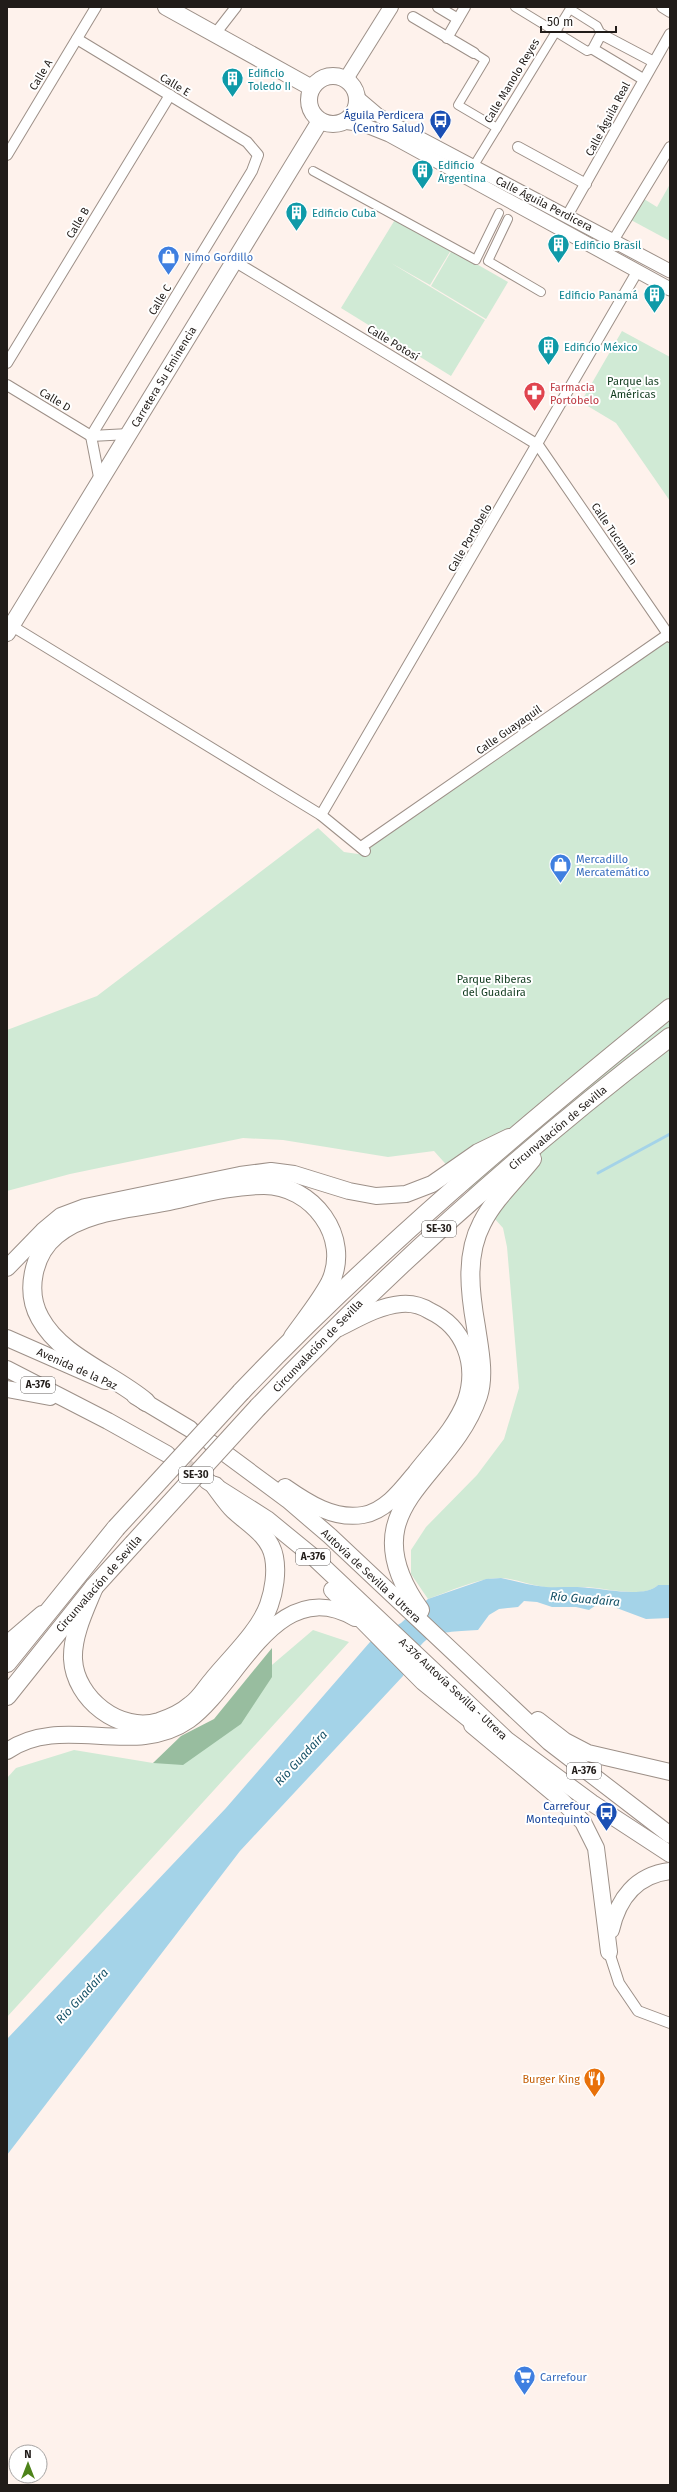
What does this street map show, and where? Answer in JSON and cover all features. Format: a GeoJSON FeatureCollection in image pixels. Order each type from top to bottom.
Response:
{"type":"FeatureCollection","features":[{"type":"Feature","properties":{"kind":"highway","name":"Circunvalación de Sevilla"},"geometry":{"type":"LineString","coordinates":[[7,1663],[116,1528],[293,1337],[517,1133],[670,1008]]}},
{"type":"Feature","properties":{"kind":"highway","name":"Circunvalación de Sevilla"},"geometry":{"type":"LineString","coordinates":[[7,1696],[94,1587],[258,1407],[327,1334],[422,1244],[556,1128],[670,1037]]}},
{"type":"Feature","properties":{"kind":"highway"},"geometry":{"type":"LineString","coordinates":[[420,1610],[404,1598],[394,1556],[393,1538],[397,1519],[407,1501],[464,1426],[478,1395],[481,1368],[472,1302],[470,1264],[474,1242],[482,1222],[556,1128]]}},
{"type":"Feature","properties":{"kind":"highway"},"geometry":{"type":"LineString","coordinates":[[146,1402],[67,1347],[50,1333],[39,1317],[33,1292],[32,1280],[36,1264],[43,1249],[69,1226],[92,1216],[235,1187],[265,1185],[286,1188],[302,1195],[316,1207],[327,1221],[333,1235],[335,1255],[330,1283],[293,1337]]}},
{"type":"Feature","properties":{"kind":"highway"},"geometry":{"type":"LineString","coordinates":[[94,1587],[75,1639],[73,1660],[79,1682],[93,1703],[114,1718],[135,1724],[158,1723],[175,1716],[192,1705],[257,1626],[269,1606],[275,1580],[274,1558],[264,1536],[235,1511],[211,1483]]}},
{"type":"Feature","properties":{"kind":"main road"},"geometry":{"type":"LineString","coordinates":[[166,7],[312,88]]}},
{"type":"Feature","properties":{"kind":"main road"},"geometry":{"type":"LineString","coordinates":[[346,79],[391,7]]}},
{"type":"Feature","properties":{"kind":"main road"},"geometry":{"type":"LineString","coordinates":[[327,76],[337,76],[346,79],[354,87],[358,98],[357,108],[352,116],[343,122],[332,124],[320,121],[312,112],[308,100],[312,88],[318,80],[327,76]]}},
{"type":"Feature","properties":{"kind":"main road","name":"Carretera Su Eminencia"},"geometry":{"type":"LineString","coordinates":[[9,627],[100,482],[320,121]]}},
{"type":"Feature","properties":{"kind":"main road"},"geometry":{"type":"LineString","coordinates":[[7,1268],[61,1216],[85,1207],[240,1175],[271,1171],[294,1174],[349,1192],[376,1196],[406,1194],[432,1184],[478,1152],[517,1133]]}},
{"type":"Feature","properties":{"kind":"main road"},"geometry":{"type":"LineString","coordinates":[[242,1466],[254,1466],[315,1506],[336,1514],[363,1515],[381,1508],[399,1492],[453,1425],[466,1399],[471,1373],[467,1350],[458,1332],[442,1316],[421,1306],[403,1303],[384,1307],[327,1334]]}},
{"type":"Feature","properties":{"kind":"main road"},"geometry":{"type":"LineString","coordinates":[[7,1327],[76,1362],[107,1382]]}},
{"type":"Feature","properties":{"kind":"main road","name":"Avenida de la Paz"},"geometry":{"type":"LineString","coordinates":[[7,1338],[107,1382],[146,1402]]}},
{"type":"Feature","properties":{"kind":"main road","name":"A-376"},"geometry":{"type":"LineString","coordinates":[[7,1369],[167,1454]]}},
{"type":"Feature","properties":{"kind":"main road"},"geometry":{"type":"LineString","coordinates":[[7,1389],[69,1401]]}},
{"type":"Feature","properties":{"kind":"main road"},"geometry":{"type":"LineString","coordinates":[[146,1402],[190,1429]]}},
{"type":"Feature","properties":{"kind":"main road","name":"Autovía de Sevilla a Utrera"},"geometry":{"type":"LineString","coordinates":[[211,1443],[288,1500],[404,1598],[460,1656]]}},
{"type":"Feature","properties":{"kind":"main road"},"geometry":{"type":"LineString","coordinates":[[211,1483],[249,1507],[262,1524],[367,1617],[427,1676],[453,1708],[492,1743],[557,1796],[583,1822],[596,1848],[609,1946]]}},
{"type":"Feature","properties":{"kind":"main road"},"geometry":{"type":"LineString","coordinates":[[7,1644],[21,1630],[51,1607]]}},
{"type":"Feature","properties":{"kind":"main road"},"geometry":{"type":"LineString","coordinates":[[7,1751],[33,1739],[53,1734],[136,1738],[164,1733],[188,1720],[210,1700],[271,1628],[289,1615],[309,1608],[331,1607],[367,1617]]}},
{"type":"Feature","properties":{"kind":"main road"},"geometry":{"type":"LineString","coordinates":[[420,1610],[460,1656]]}},
{"type":"Feature","properties":{"kind":"main road","name":"A-376"},"geometry":{"type":"LineString","coordinates":[[460,1656],[548,1742],[670,1835]]}},
{"type":"Feature","properties":{"kind":"main road","name":"A-376 Autovía Sevilla - Utrera"},"geometry":{"type":"LineString","coordinates":[[427,1676],[508,1740],[592,1803],[670,1854]]}},
{"type":"Feature","properties":{"kind":"main road"},"geometry":{"type":"LineString","coordinates":[[506,1700],[534,1716],[565,1741],[580,1750],[607,1759],[670,1772]]}},
{"type":"Feature","properties":{"kind":"main road"},"geometry":{"type":"LineString","coordinates":[[453,1708],[549,1781],[592,1803]]}},
{"type":"Feature","properties":{"kind":"main road"},"geometry":{"type":"LineString","coordinates":[[609,1946],[616,1910],[630,1891],[649,1876],[670,1871]]}},
{"type":"Feature","properties":{"kind":"street","name":"Calle A"},"geometry":{"type":"LineString","coordinates":[[7,154],[96,7]]}},
{"type":"Feature","properties":{"kind":"street"},"geometry":{"type":"LineString","coordinates":[[215,34],[236,7]]}},
{"type":"Feature","properties":{"kind":"street"},"geometry":{"type":"LineString","coordinates":[[438,7],[458,19]]}},
{"type":"Feature","properties":{"kind":"street"},"geometry":{"type":"LineString","coordinates":[[447,38],[465,7]]}},
{"type":"Feature","properties":{"kind":"street"},"geometry":{"type":"LineString","coordinates":[[515,7],[587,51],[593,49],[601,34]]}},
{"type":"Feature","properties":{"kind":"street"},"geometry":{"type":"LineString","coordinates":[[662,7],[670,12]]}},
{"type":"Feature","properties":{"kind":"street"},"geometry":{"type":"LineString","coordinates":[[570,8],[597,26],[601,34],[654,62]]}},
{"type":"Feature","properties":{"kind":"street","name":"Calle Manolo Reyes"},"geometry":{"type":"LineString","coordinates":[[473,167],[570,8]]}},
{"type":"Feature","properties":{"kind":"street"},"geometry":{"type":"LineString","coordinates":[[413,17],[485,60],[458,105],[497,128]]}},
{"type":"Feature","properties":{"kind":"street","name":"Calle Águila Real"},"geometry":{"type":"LineString","coordinates":[[567,216],[643,79],[670,34]]}},
{"type":"Feature","properties":{"kind":"street","name":"Calle E"},"geometry":{"type":"LineString","coordinates":[[77,39],[247,142],[258,155]]}},
{"type":"Feature","properties":{"kind":"street"},"geometry":{"type":"LineString","coordinates":[[593,49],[643,79]]}},
{"type":"Feature","properties":{"kind":"street","name":"Calle B"},"geometry":{"type":"LineString","coordinates":[[7,363],[170,96]]}},
{"type":"Feature","properties":{"kind":"street","name":"Calle Águila Perdicera"},"geometry":{"type":"LineString","coordinates":[[358,98],[378,115],[670,271]]}},
{"type":"Feature","properties":{"kind":"street","name":"Calle Águila Perdicera"},"geometry":{"type":"LineString","coordinates":[[343,122],[364,124],[389,135],[670,289]]}},
{"type":"Feature","properties":{"kind":"street"},"geometry":{"type":"LineString","coordinates":[[518,147],[586,184]]}},
{"type":"Feature","properties":{"kind":"street"},"geometry":{"type":"LineString","coordinates":[[605,254],[670,147]]}},
{"type":"Feature","properties":{"kind":"street","name":"Calle C"},"geometry":{"type":"LineString","coordinates":[[91,436],[252,171],[258,155]]}},
{"type":"Feature","properties":{"kind":"street"},"geometry":{"type":"LineString","coordinates":[[313,171],[476,260],[499,214]]}},
{"type":"Feature","properties":{"kind":"street"},"geometry":{"type":"LineString","coordinates":[[508,218],[488,261],[541,292]]}},
{"type":"Feature","properties":{"kind":"street","name":"Calle Potosí"},"geometry":{"type":"LineString","coordinates":[[234,261],[538,445]]}},
{"type":"Feature","properties":{"kind":"street","name":"Calle Portobelo"},"geometry":{"type":"LineString","coordinates":[[321,815],[538,445],[637,272]]}},
{"type":"Feature","properties":{"kind":"street","name":"Calle D"},"geometry":{"type":"LineString","coordinates":[[7,385],[91,436]]}},
{"type":"Feature","properties":{"kind":"street"},"geometry":{"type":"LineString","coordinates":[[100,482],[91,436],[129,434]]}},
{"type":"Feature","properties":{"kind":"street","name":"Calle Tucumán"},"geometry":{"type":"LineString","coordinates":[[538,445],[669,635]]}},
{"type":"Feature","properties":{"kind":"street"},"geometry":{"type":"LineString","coordinates":[[9,627],[321,815]]}},
{"type":"Feature","properties":{"kind":"street","name":"Calle Guayaquil"},"geometry":{"type":"LineString","coordinates":[[321,815],[363,849],[669,635]]}},
{"type":"Feature","properties":{"kind":"street"},"geometry":{"type":"LineString","coordinates":[[609,1946],[619,1983],[638,2011],[670,2023]]}},
{"type":"Feature","properties":{"kind":"green space"},"geometry":{"type":"Polygon","coordinates":[[[670,184],[670,241],[631,220],[644,199],[657,207],[670,184]]]}},
{"type":"Feature","properties":{"kind":"green space"},"geometry":{"type":"Polygon","coordinates":[[[396,218],[451,250],[430,285],[391,263],[485,320],[451,376],[341,308],[396,218]]]}},
{"type":"Feature","properties":{"kind":"green space"},"geometry":{"type":"Polygon","coordinates":[[[452,250],[508,282],[486,319],[431,286],[452,250]]]}},
{"type":"Feature","properties":{"kind":"green space","name":"Parque las Américas"},"geometry":{"type":"Polygon","coordinates":[[[622,331],[670,357],[670,501],[616,423],[581,402],[622,331]]]}},
{"type":"Feature","properties":{"kind":"green space","name":"Parque Riberas del Guadaira"},"geometry":{"type":"Polygon","coordinates":[[[670,639],[670,1585],[658,1585],[652,1589],[644,1591],[624,1592],[587,1587],[549,1588],[499,1578],[472,1583],[428,1599],[411,1574],[411,1550],[426,1527],[477,1475],[504,1439],[519,1388],[507,1247],[503,1228],[434,1151],[388,1157],[283,1140],[243,1138],[70,1174],[7,1191],[7,1030],[97,996],[318,828],[344,852],[365,855],[365,851],[670,639]]]}},
{"type":"Feature","properties":{"kind":"green space"},"geometry":{"type":"Polygon","coordinates":[[[313,1630],[349,1642],[7,2017],[7,1778],[16,1768],[74,1750],[153,1763],[219,1729],[259,1676],[313,1630]]]}},
{"type":"Feature","properties":{"kind":"green space"},"geometry":{"type":"Polygon","coordinates":[[[272,1648],[272,1677],[241,1724],[183,1765],[153,1763],[181,1736],[214,1719],[272,1648]]]}},
{"type":"Feature","properties":{"kind":"water","name":"Río Guadaíra"},"geometry":{"type":"Polygon","coordinates":[[[501,1578],[529,1585],[584,1587],[625,1592],[644,1591],[652,1589],[658,1585],[670,1585],[670,1618],[646,1619],[606,1604],[599,1603],[589,1610],[576,1607],[552,1607],[537,1602],[524,1601],[518,1607],[499,1609],[489,1615],[478,1630],[439,1634],[430,1637],[423,1642],[403,1676],[240,1851],[7,2155],[7,2039],[226,1808],[370,1642],[401,1623],[428,1599],[486,1579],[501,1578]]]}},
{"type":"Feature","properties":{"kind":"waterway"},"geometry":{"type":"LineString","coordinates":[[598,1173],[670,1134]]}},
{"type":"Feature","properties":{"kind":"tunnel"},"geometry":{"type":"LineString","coordinates":[[167,1454],[207,1481]]}},
{"type":"Feature","properties":{"kind":"place","name":"Edificio Toledo II"},"geometry":{"type":"Point","coordinates":[233,98]}},
{"type":"Feature","properties":{"kind":"place","name":"Águila Perdicera (Centro Salud)"},"geometry":{"type":"Point","coordinates":[440,140]}},
{"type":"Feature","properties":{"kind":"place","name":"Edificio Argentina"},"geometry":{"type":"Point","coordinates":[422,190]}},
{"type":"Feature","properties":{"kind":"place","name":"Edificio Cuba"},"geometry":{"type":"Point","coordinates":[297,232]}},
{"type":"Feature","properties":{"kind":"place","name":"Edificio Brasil"},"geometry":{"type":"Point","coordinates":[558,264]}},
{"type":"Feature","properties":{"kind":"place","name":"Nimo Gordillo"},"geometry":{"type":"Point","coordinates":[168,276]}},
{"type":"Feature","properties":{"kind":"place","name":"Edificio Panamá"},"geometry":{"type":"Point","coordinates":[654,314]}},
{"type":"Feature","properties":{"kind":"place","name":"Edificio México"},"geometry":{"type":"Point","coordinates":[548,366]}},
{"type":"Feature","properties":{"kind":"place","name":"Farmacia Portobelo"},"geometry":{"type":"Point","coordinates":[534,412]}},
{"type":"Feature","properties":{"kind":"place","name":"Mercadillo Mercatemático"},"geometry":{"type":"Point","coordinates":[561,884]}},
{"type":"Feature","properties":{"kind":"place","name":"Carrefour Montequinto"},"geometry":{"type":"Point","coordinates":[606,1832]}},
{"type":"Feature","properties":{"kind":"place","name":"Burger King"},"geometry":{"type":"Point","coordinates":[595,2098]}},
{"type":"Feature","properties":{"kind":"place","name":"Carrefour"},"geometry":{"type":"Point","coordinates":[525,2396]}}]}
